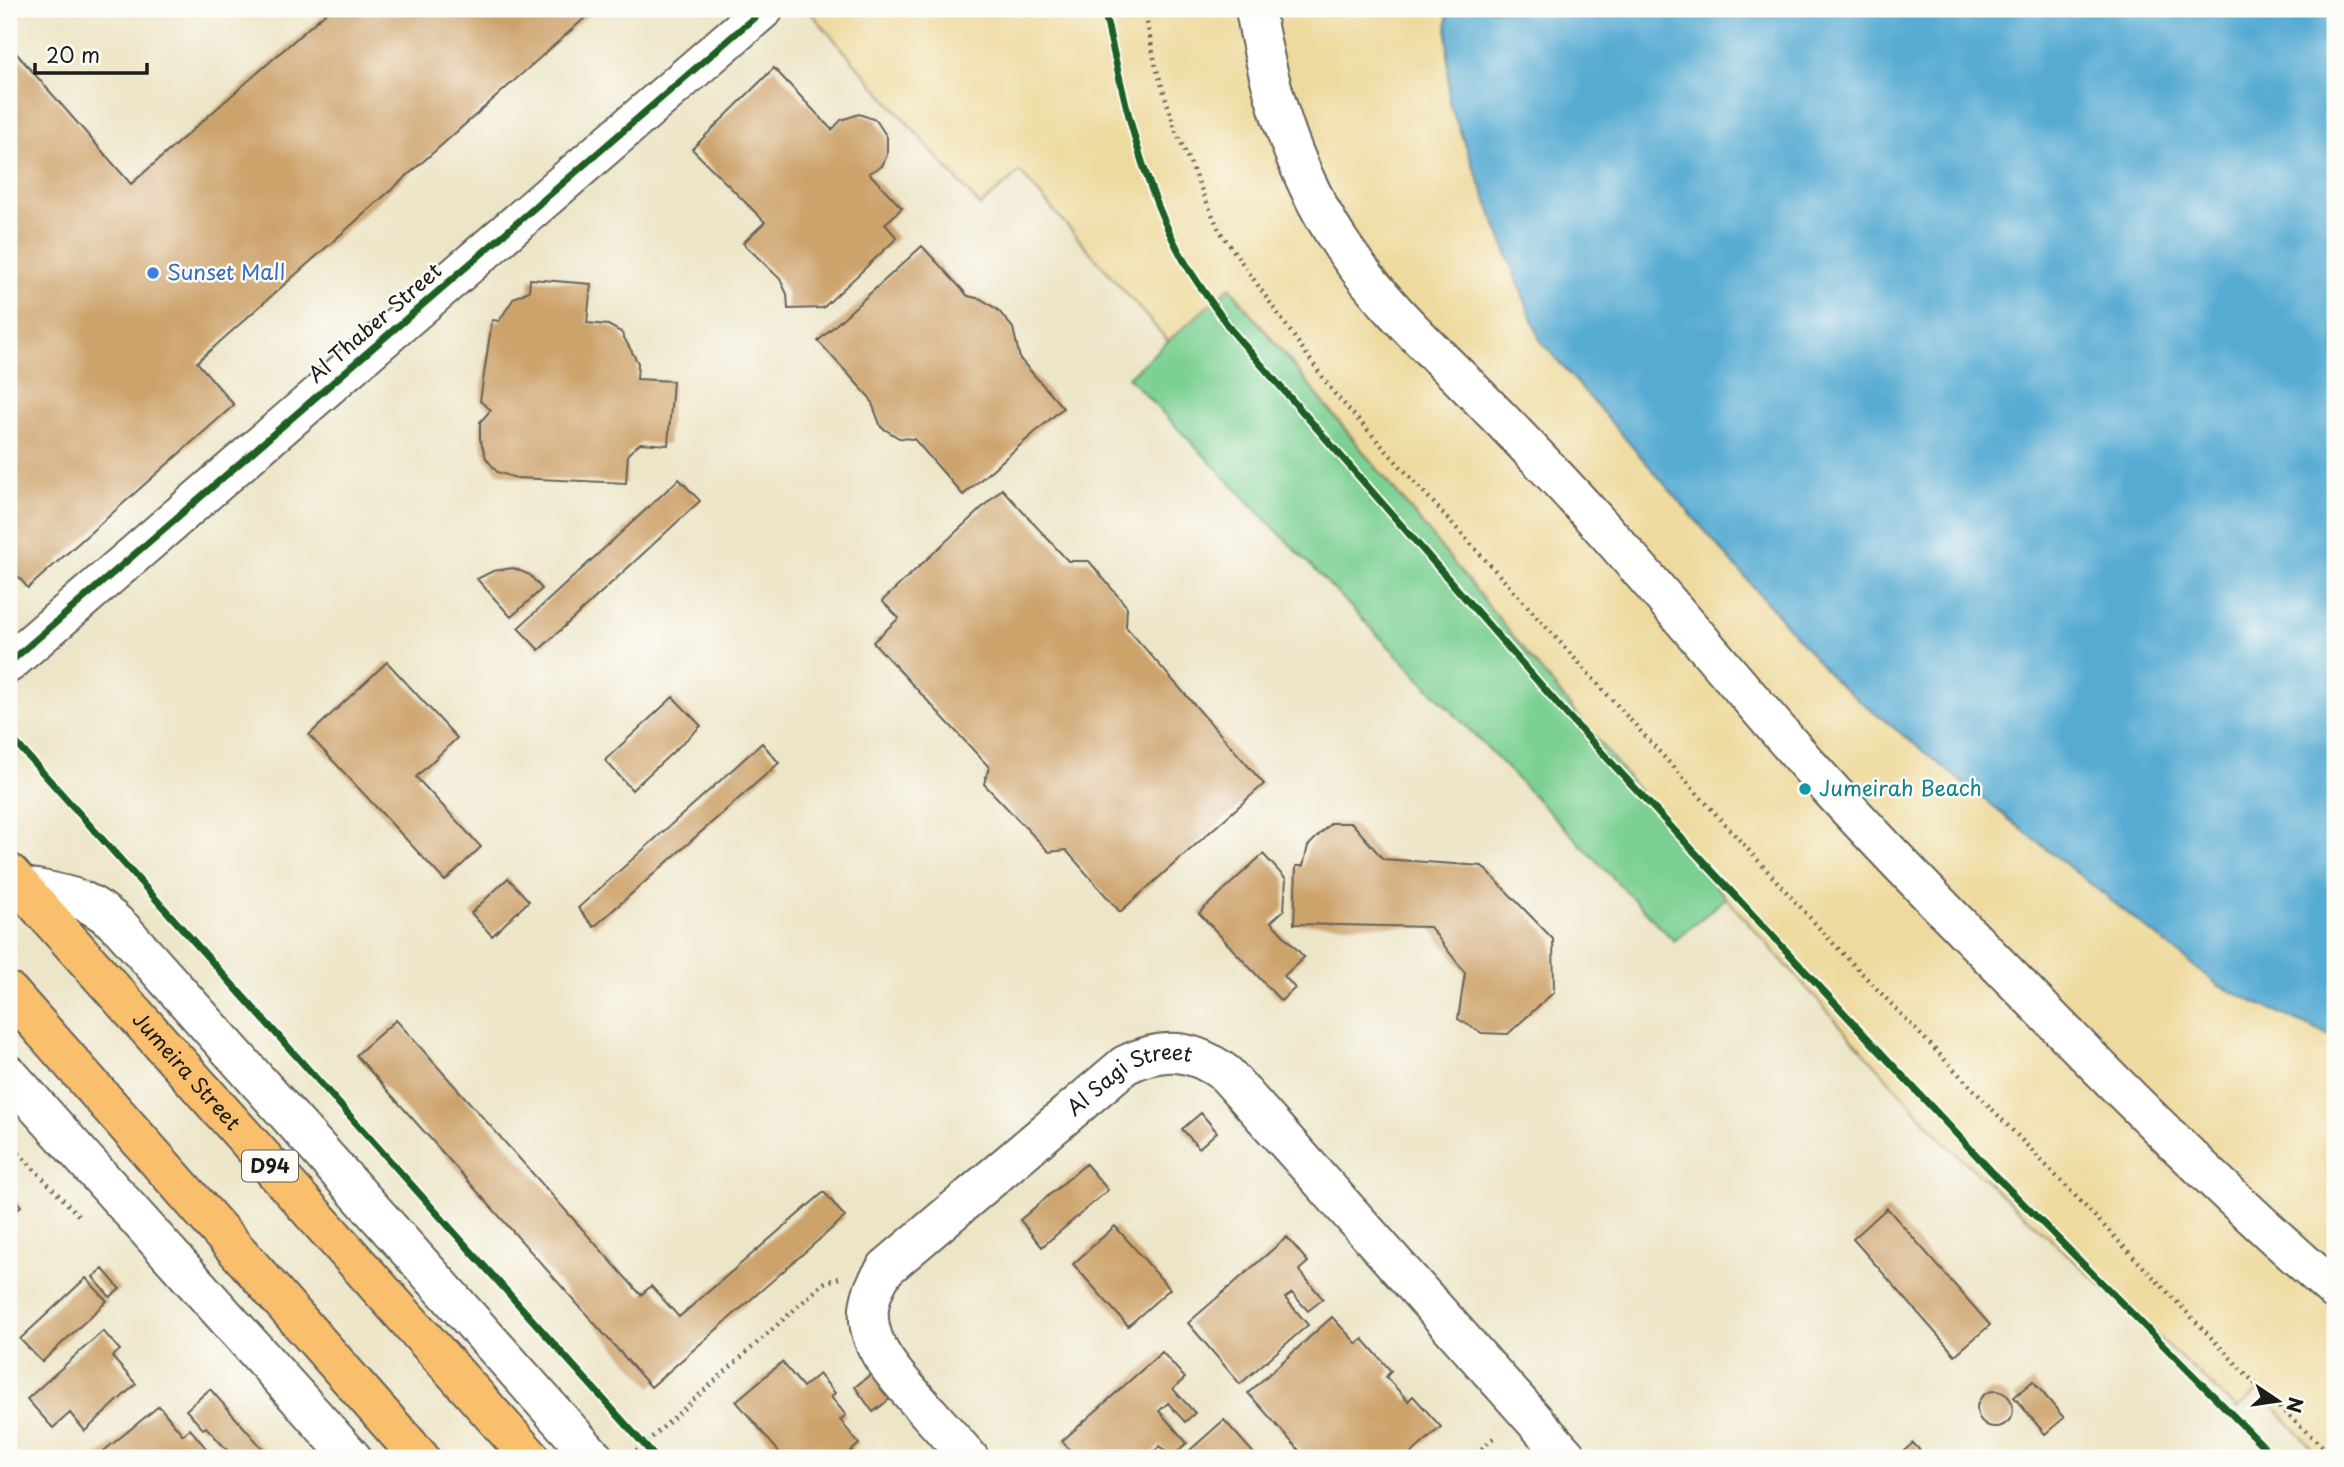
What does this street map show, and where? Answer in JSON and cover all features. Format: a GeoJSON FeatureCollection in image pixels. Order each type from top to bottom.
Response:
{"type":"FeatureCollection","features":[{"type":"Feature","properties":{"kind":"main road","name":"Jumeira Street"},"geometry":{"type":"LineString","coordinates":[[15,879],[531,1458]]}},
{"type":"Feature","properties":{"kind":"main road"},"geometry":{"type":"LineString","coordinates":[[9,992],[420,1458]]}},
{"type":"Feature","properties":{"kind":"street","name":"Al Thaber Street"},"geometry":{"type":"LineString","coordinates":[[9,663],[764,9]]}},
{"type":"Feature","properties":{"kind":"street"},"geometry":{"type":"LineString","coordinates":[[1255,9],[1273,93],[1289,141],[1312,193],[1341,243],[1374,290],[1412,334],[1454,372],[1600,525],[1811,767],[1980,947],[2220,1187],[2335,1290]]}},
{"type":"Feature","properties":{"kind":"street"},"geometry":{"type":"LineString","coordinates":[[15,879],[83,900],[102,909],[594,1458]]}},
{"type":"Feature","properties":{"kind":"street","name":"Al Sagi Street"},"geometry":{"type":"LineString","coordinates":[[876,1282],[887,1268],[1125,1065],[1145,1055],[1167,1051],[1188,1053],[1209,1061],[1226,1074],[1568,1458]]}},
{"type":"Feature","properties":{"kind":"street"},"geometry":{"type":"LineString","coordinates":[[9,1075],[352,1458]]}},
{"type":"Feature","properties":{"kind":"street"},"geometry":{"type":"LineString","coordinates":[[876,1282],[868,1309],[871,1337],[883,1362],[969,1458]]}},
{"type":"Feature","properties":{"kind":"path"},"geometry":{"type":"LineString","coordinates":[[1144,9],[1156,67],[1176,131],[1219,230],[1333,392],[1831,941],[2267,1396],[2335,1458]]}},
{"type":"Feature","properties":{"kind":"path"},"geometry":{"type":"LineString","coordinates":[[627,1458],[647,1449],[824,1283],[849,1274],[876,1282]]}},
{"type":"Feature","properties":{"kind":"path"},"geometry":{"type":"LineString","coordinates":[[635,1435],[647,1449]]}},
{"type":"Feature","properties":{"kind":"green space"},"geometry":{"type":"Polygon","coordinates":[[[1229,287],[1726,898],[1674,941],[1128,377],[1229,287]]]}},
{"type":"Feature","properties":{"kind":"sand","name":"Jumeirah Beach"},"geometry":{"type":"Polygon","coordinates":[[[817,9],[1447,9],[1449,102],[1540,340],[1835,681],[2219,986],[2335,1038],[2335,1458],[2321,1458],[2259,1390],[2237,1409],[1948,1146],[1726,898],[1230,287],[1168,341],[1020,172],[980,206],[811,13],[817,9]]]}},
{"type":"Feature","properties":{"kind":"water"},"geometry":{"type":"Polygon","coordinates":[[[1447,9],[2335,9],[2335,1038],[2219,986],[1835,681],[1540,340],[1449,102],[1447,9]]]}},
{"type":"Feature","properties":{"kind":"building","name":"Sunset Mall"},"geometry":{"type":"Polygon","coordinates":[[[330,9],[595,9],[197,362],[234,405],[28,588],[9,566],[9,45],[131,184],[330,9]]]}},
{"type":"Feature","properties":{"kind":"building"},"geometry":{"type":"Polygon","coordinates":[[[774,68],[832,130],[841,120],[859,114],[876,120],[887,137],[887,155],[882,166],[869,173],[902,208],[885,224],[897,238],[823,308],[788,309],[787,294],[780,279],[743,243],[765,222],[692,149],[774,68]]]}},
{"type":"Feature","properties":{"kind":"building"},"geometry":{"type":"Polygon","coordinates":[[[922,246],[968,296],[981,299],[998,310],[1013,328],[1020,359],[1063,408],[963,495],[914,439],[899,438],[881,427],[870,398],[818,341],[922,246]]]}},
{"type":"Feature","properties":{"kind":"building"},"geometry":{"type":"Polygon","coordinates":[[[530,279],[591,284],[587,323],[608,325],[621,332],[638,363],[637,379],[673,381],[668,445],[640,443],[628,454],[626,483],[516,478],[497,472],[486,458],[480,439],[480,422],[491,410],[480,401],[492,320],[499,321],[514,298],[529,291],[530,279]]]}},
{"type":"Feature","properties":{"kind":"building"},"geometry":{"type":"Polygon","coordinates":[[[679,479],[700,501],[539,650],[518,628],[679,479]]]}},
{"type":"Feature","properties":{"kind":"building"},"geometry":{"type":"Polygon","coordinates":[[[1002,489],[1068,561],[1089,561],[1127,607],[1126,627],[1264,784],[1120,912],[1066,850],[1049,852],[984,784],[989,767],[873,642],[899,618],[882,601],[1002,489]]]}},
{"type":"Feature","properties":{"kind":"building"},"geometry":{"type":"Polygon","coordinates":[[[513,568],[530,575],[542,589],[511,617],[477,579],[493,571],[513,568]]]}},
{"type":"Feature","properties":{"kind":"building"},"geometry":{"type":"Polygon","coordinates":[[[387,662],[457,738],[416,777],[481,847],[445,881],[309,735],[387,662]]]}},
{"type":"Feature","properties":{"kind":"building"},"geometry":{"type":"Polygon","coordinates":[[[673,697],[701,726],[632,790],[605,760],[673,697]]]}},
{"type":"Feature","properties":{"kind":"building"},"geometry":{"type":"Polygon","coordinates":[[[762,743],[779,763],[594,927],[578,908],[762,743]]]}},
{"type":"Feature","properties":{"kind":"building"},"geometry":{"type":"Polygon","coordinates":[[[1331,823],[1352,823],[1383,859],[1482,866],[1553,939],[1554,992],[1508,1034],[1482,1033],[1458,1019],[1465,973],[1430,927],[1294,924],[1296,866],[1303,866],[1308,846],[1331,823]]]}},
{"type":"Feature","properties":{"kind":"building"},"geometry":{"type":"Polygon","coordinates":[[[1263,854],[1286,879],[1284,910],[1271,922],[1304,957],[1284,976],[1295,988],[1281,1001],[1199,913],[1263,854]]]}},
{"type":"Feature","properties":{"kind":"building"},"geometry":{"type":"Polygon","coordinates":[[[508,878],[529,901],[492,936],[471,913],[508,878]]]}},
{"type":"Feature","properties":{"kind":"building"},"geometry":{"type":"Polygon","coordinates":[[[396,1020],[641,1295],[651,1286],[679,1317],[824,1192],[845,1217],[651,1387],[356,1055],[396,1020]]]}},
{"type":"Feature","properties":{"kind":"building"},"geometry":{"type":"Polygon","coordinates":[[[1201,1113],[1217,1132],[1199,1148],[1182,1129],[1201,1113]]]}},
{"type":"Feature","properties":{"kind":"building"},"geometry":{"type":"Polygon","coordinates":[[[1086,1164],[1108,1190],[1042,1247],[1020,1220],[1086,1164]]]}},
{"type":"Feature","properties":{"kind":"building"},"geometry":{"type":"Polygon","coordinates":[[[9,1193],[21,1206],[9,1218],[9,1193]]]}},
{"type":"Feature","properties":{"kind":"building"},"geometry":{"type":"Polygon","coordinates":[[[1887,1208],[1990,1325],[1955,1355],[1853,1239],[1887,1208]]]}},
{"type":"Feature","properties":{"kind":"building"},"geometry":{"type":"Polygon","coordinates":[[[1115,1226],[1170,1289],[1128,1326],[1073,1264],[1115,1226]]]}},
{"type":"Feature","properties":{"kind":"building"},"geometry":{"type":"Polygon","coordinates":[[[1287,1237],[1308,1262],[1299,1270],[1323,1299],[1308,1311],[1292,1293],[1285,1298],[1308,1325],[1240,1384],[1188,1323],[1287,1237]]]}},
{"type":"Feature","properties":{"kind":"building"},"geometry":{"type":"Polygon","coordinates":[[[103,1269],[120,1289],[110,1297],[93,1277],[103,1269]]]}},
{"type":"Feature","properties":{"kind":"building"},"geometry":{"type":"Polygon","coordinates":[[[86,1278],[107,1301],[42,1362],[20,1339],[86,1278]]]}},
{"type":"Feature","properties":{"kind":"building"},"geometry":{"type":"Polygon","coordinates":[[[1332,1317],[1357,1344],[1363,1339],[1391,1371],[1386,1377],[1408,1401],[1413,1396],[1441,1427],[1406,1458],[1306,1458],[1248,1393],[1332,1317]]]}},
{"type":"Feature","properties":{"kind":"building"},"geometry":{"type":"Polygon","coordinates":[[[103,1331],[120,1350],[112,1357],[136,1384],[85,1431],[70,1413],[53,1428],[27,1399],[103,1331]]]}},
{"type":"Feature","properties":{"kind":"building"},"geometry":{"type":"Polygon","coordinates":[[[1162,1352],[1185,1378],[1173,1389],[1195,1413],[1185,1422],[1168,1403],[1159,1411],[1187,1443],[1171,1457],[1160,1446],[1147,1458],[1077,1458],[1062,1441],[1162,1352]]]}},
{"type":"Feature","properties":{"kind":"building"},"geometry":{"type":"Polygon","coordinates":[[[782,1362],[803,1387],[819,1374],[835,1393],[831,1397],[846,1415],[840,1420],[859,1444],[843,1458],[784,1458],[736,1401],[782,1362]]]}},
{"type":"Feature","properties":{"kind":"building"},"geometry":{"type":"Polygon","coordinates":[[[876,1370],[895,1395],[873,1412],[855,1387],[876,1370]]]}},
{"type":"Feature","properties":{"kind":"building"},"geometry":{"type":"Polygon","coordinates":[[[2033,1381],[2064,1418],[2045,1434],[2014,1397],[2033,1381]]]}},
{"type":"Feature","properties":{"kind":"building"},"geometry":{"type":"Polygon","coordinates":[[[210,1389],[271,1458],[217,1458],[227,1450],[186,1410],[210,1389]]]}},
{"type":"Feature","properties":{"kind":"building"},"geometry":{"type":"Polygon","coordinates":[[[1995,1391],[2008,1396],[2013,1409],[2008,1422],[1995,1427],[1982,1422],[1977,1409],[1982,1396],[1995,1391]]]}},
{"type":"Feature","properties":{"kind":"building"},"geometry":{"type":"Polygon","coordinates":[[[159,1406],[183,1435],[190,1429],[206,1448],[193,1458],[95,1458],[159,1406]]]}},
{"type":"Feature","properties":{"kind":"building"},"geometry":{"type":"Polygon","coordinates":[[[1224,1420],[1258,1458],[1181,1458],[1224,1420]]]}},
{"type":"Feature","properties":{"kind":"building"},"geometry":{"type":"Polygon","coordinates":[[[1913,1443],[1927,1458],[1896,1458],[1913,1443]]]}},
{"type":"Feature","properties":{"kind":"building"},"geometry":{"type":"Polygon","coordinates":[[[1506,1450],[1513,1458],[1496,1458],[1506,1450]]]}},
{"type":"Feature","properties":{"kind":"cycle path"},"geometry":{"type":"LineString","coordinates":[[9,663],[764,9]]}},
{"type":"Feature","properties":{"kind":"cycle path"},"geometry":{"type":"LineString","coordinates":[[1104,9],[1134,137],[1155,199],[1183,259],[1231,330],[1568,716],[1991,1171],[2275,1458]]}},
{"type":"Feature","properties":{"kind":"cycle path"},"geometry":{"type":"LineString","coordinates":[[9,735],[656,1458]]}},
{"type":"Feature","properties":{"kind":"place","name":"Sunset Mall"},"geometry":{"type":"Point","coordinates":[153,273]}},
{"type":"Feature","properties":{"kind":"place","name":"Jumeirah Beach"},"geometry":{"type":"Point","coordinates":[1805,789]}}]}
